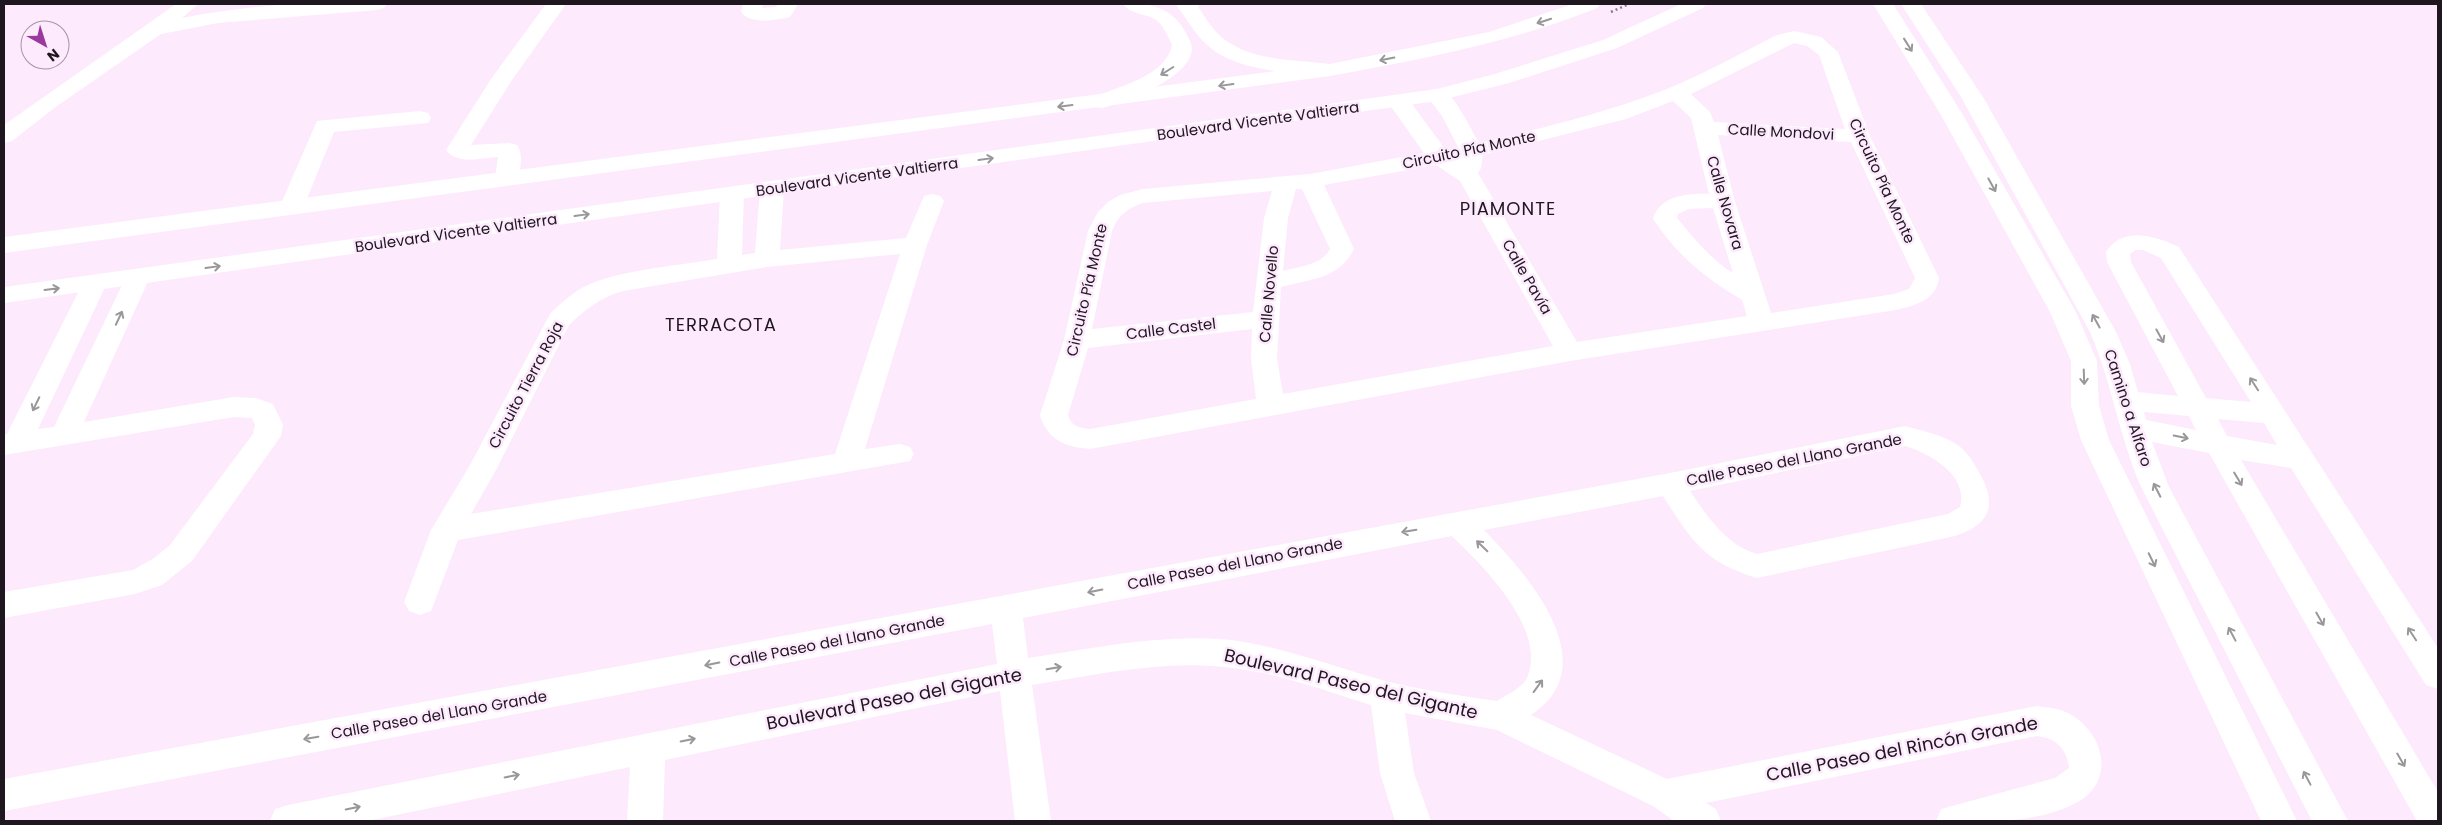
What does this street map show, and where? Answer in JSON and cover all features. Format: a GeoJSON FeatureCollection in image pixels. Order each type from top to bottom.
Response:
{"type":"FeatureCollection","features":[{"type":"Feature","properties":{"kind":"street"},"geometry":{"type":"LineString","coordinates":[[4,136],[188,4]]}},
{"type":"Feature","properties":{"kind":"street"},"geometry":{"type":"LineString","coordinates":[[157,28],[218,17],[377,4]]}},
{"type":"Feature","properties":{"kind":"street"},"geometry":{"type":"LineString","coordinates":[[506,178],[510,153],[508,150],[460,152],[457,150],[502,79],[556,4]]}},
{"type":"Feature","properties":{"kind":"street"},"geometry":{"type":"LineString","coordinates":[[753,4],[751,12],[756,14],[783,13],[788,4]]}},
{"type":"Feature","properties":{"kind":"street"},"geometry":{"type":"LineString","coordinates":[[1133,4],[1145,11],[1162,15],[1188,5],[1210,37],[1238,56],[1260,62],[1330,70]]}},
{"type":"Feature","properties":{"kind":"street"},"geometry":{"type":"LineString","coordinates":[[4,245],[506,178],[1102,102],[1330,70],[1465,44],[1558,17],[1590,4]]}},
{"type":"Feature","properties":{"kind":"street","name":"Boulevard Vicente Valtierra"},"geometry":{"type":"LineString","coordinates":[[4,295],[1437,95],[1502,79],[1610,44],[1696,4]]}},
{"type":"Feature","properties":{"kind":"street","name":"Camino a Alfaro"},"geometry":{"type":"LineString","coordinates":[[1883,4],[1952,115],[2063,312],[2084,361],[2085,406],[2095,440],[2279,821]]}},
{"type":"Feature","properties":{"kind":"street","name":"Camino a Alfaro"},"geometry":{"type":"LineString","coordinates":[[1911,4],[1982,115],[2102,332],[2117,364],[2140,454],[2155,487],[2330,821]]}},
{"type":"Feature","properties":{"kind":"street"},"geometry":{"type":"LineString","coordinates":[[1102,102],[1153,80],[1174,67],[1180,59],[1183,48],[1180,37],[1162,15]]}},
{"type":"Feature","properties":{"kind":"street","name":"Circuito Pía Monte"},"geometry":{"type":"LineString","coordinates":[[1794,37],[1808,39],[1825,47],[1831,58],[1858,136],[1927,278],[1926,284],[1918,295],[1896,302],[1847,311],[1761,321],[1570,352],[1090,439],[1069,435],[1060,430],[1054,415],[1077,340],[1100,231],[1110,210],[1118,204],[1143,196],[1298,182],[1472,150],[1618,114],[1676,93],[1784,39],[1794,37]]}},
{"type":"Feature","properties":{"kind":"street","name":"Calle Novara"},"geometry":{"type":"LineString","coordinates":[[1676,93],[1697,110],[1704,128],[1723,202],[1761,321]]}},
{"type":"Feature","properties":{"kind":"street"},"geometry":{"type":"LineString","coordinates":[[1437,95],[1452,115],[1472,150],[1469,177]]}},
{"type":"Feature","properties":{"kind":"street","name":"Calle Pavía"},"geometry":{"type":"LineString","coordinates":[[1398,101],[1438,156],[1469,177],[1570,352]]}},
{"type":"Feature","properties":{"kind":"street"},"geometry":{"type":"LineString","coordinates":[[1952,115],[1982,115]]}},
{"type":"Feature","properties":{"kind":"street"},"geometry":{"type":"LineString","coordinates":[[292,206],[325,126],[420,118]]}},
{"type":"Feature","properties":{"kind":"street","name":"Calle Mondovi"},"geometry":{"type":"LineString","coordinates":[[1704,128],[1858,136]]}},
{"type":"Feature","properties":{"kind":"street"},"geometry":{"type":"LineString","coordinates":[[1270,282],[1324,268],[1337,259],[1342,249],[1298,182]]}},
{"type":"Feature","properties":{"kind":"street","name":"Calle Novello"},"geometry":{"type":"LineString","coordinates":[[1271,405],[1264,359],[1265,319],[1276,218],[1298,182]]}},
{"type":"Feature","properties":{"kind":"street"},"geometry":{"type":"LineString","coordinates":[[767,259],[772,189]]}},
{"type":"Feature","properties":{"kind":"street"},"geometry":{"type":"LineString","coordinates":[[729,266],[732,194]]}},
{"type":"Feature","properties":{"kind":"street"},"geometry":{"type":"LineString","coordinates":[[847,462],[916,244],[932,200]]}},
{"type":"Feature","properties":{"kind":"street"},"geometry":{"type":"LineString","coordinates":[[1723,202],[1696,200],[1678,203],[1667,211],[1665,219],[1688,248],[1715,273],[1752,295]]}},
{"type":"Feature","properties":{"kind":"street"},"geometry":{"type":"LineString","coordinates":[[2436,821],[2218,445],[2200,408],[2119,262],[2118,252],[2122,246],[2130,242],[2144,243],[2170,253],[2438,675]]}},
{"type":"Feature","properties":{"kind":"street","name":"Circuito Tierra Roja"},"geometry":{"type":"LineString","coordinates":[[420,602],[446,530],[482,470],[559,320],[579,301],[600,289],[623,283],[767,259],[916,244]]}},
{"type":"Feature","properties":{"kind":"street"},"geometry":{"type":"LineString","coordinates":[[63,436],[138,277]]}},
{"type":"Feature","properties":{"kind":"street"},"geometry":{"type":"LineString","coordinates":[[10,444],[95,283]]}},
{"type":"Feature","properties":{"kind":"street","name":"Calle Castel"},"geometry":{"type":"LineString","coordinates":[[1077,340],[1265,319]]}},
{"type":"Feature","properties":{"kind":"street"},"geometry":{"type":"LineString","coordinates":[[2126,402],[2274,414]]}},
{"type":"Feature","properties":{"kind":"street"},"geometry":{"type":"LineString","coordinates":[[4,605],[120,586],[151,576],[165,567],[181,553],[268,436],[269,425],[263,411],[256,408],[234,407],[10,444]]}},
{"type":"Feature","properties":{"kind":"street"},"geometry":{"type":"LineString","coordinates":[[2133,428],[2270,455],[2300,458]]}},
{"type":"Feature","properties":{"kind":"street","name":"Calle Paseo del Llano Grande"},"geometry":{"type":"LineString","coordinates":[[4,795],[1670,484],[1906,436],[1933,444],[1952,456],[1964,472],[1975,495],[1975,509],[1971,514],[1955,524],[1757,566],[1733,558],[1708,540],[1670,484]]}},
{"type":"Feature","properties":{"kind":"street"},"geometry":{"type":"LineString","coordinates":[[446,530],[900,454]]}},
{"type":"Feature","properties":{"kind":"street"},"geometry":{"type":"LineString","coordinates":[[1457,523],[1488,552],[1510,580],[1530,608],[1544,636],[1548,661],[1542,684],[1527,699],[1501,716]]}},
{"type":"Feature","properties":{"kind":"street"},"geometry":{"type":"LineString","coordinates":[[1006,609],[1033,821]]}},
{"type":"Feature","properties":{"kind":"street","name":"Boulevard Paseo del Gigante"},"geometry":{"type":"LineString","coordinates":[[288,821],[1015,674],[1138,655],[1194,652],[1232,654],[1286,665],[1386,695],[1452,709],[1501,716]]}},
{"type":"Feature","properties":{"kind":"street"},"geometry":{"type":"LineString","coordinates":[[1386,695],[1397,773],[1413,821]]}},
{"type":"Feature","properties":{"kind":"street"},"geometry":{"type":"LineString","coordinates":[[1501,716],[1665,795],[1703,821]]}},
{"type":"Feature","properties":{"kind":"street","name":"Calle Paseo del Rincón Grande"},"geometry":{"type":"LineString","coordinates":[[1665,795],[2037,721],[2053,722],[2073,736],[2087,762],[2085,773],[2078,782],[2063,792],[1954,821]]}},
{"type":"Feature","properties":{"kind":"street"},"geometry":{"type":"LineString","coordinates":[[645,821],[648,748]]}},
{"type":"Feature","properties":{"kind":"district","name":"PIAMONTE"},"geometry":{"type":"Point","coordinates":[1508,209]}},
{"type":"Feature","properties":{"kind":"district","name":"TERRACOTA"},"geometry":{"type":"Point","coordinates":[721,325]}}]}
